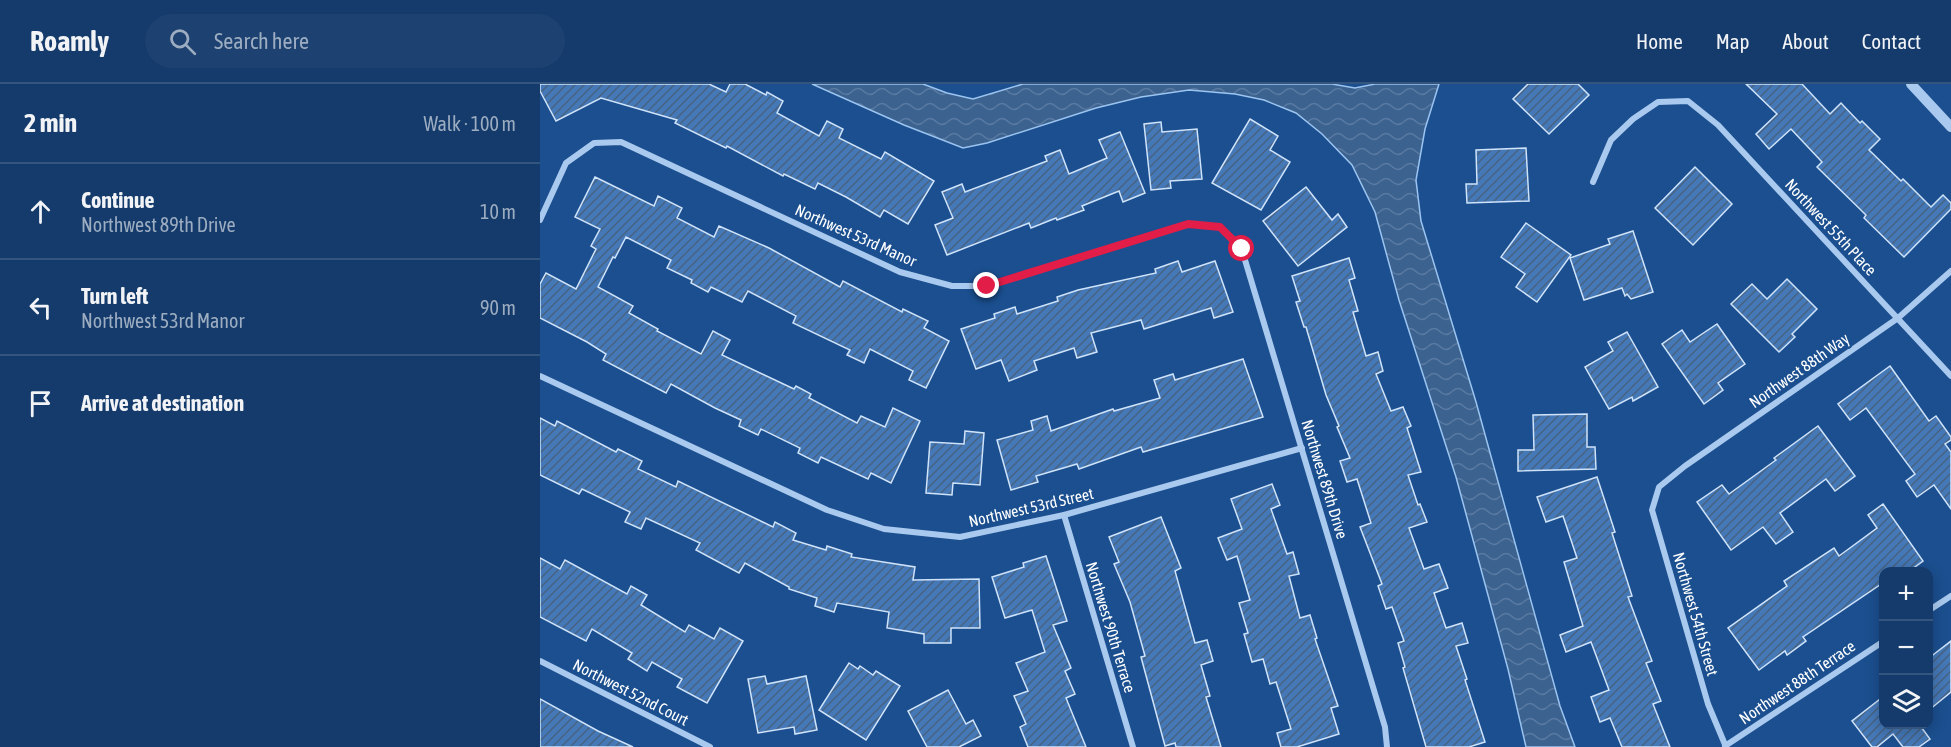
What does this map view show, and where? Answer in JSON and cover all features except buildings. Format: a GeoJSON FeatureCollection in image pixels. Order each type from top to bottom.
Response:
{"type":"FeatureCollection","features":[{"type":"Feature","properties":{"kind":"street"},"geometry":{"type":"LineString","coordinates":[[1911,84],[1951,127]]}},
{"type":"Feature","properties":{"kind":"street","name":"Northwest 55th Place"},"geometry":{"type":"LineString","coordinates":[[1593,182],[1611,140],[1633,119],[1658,102],[1688,101],[1718,125],[1951,376]]}},
{"type":"Feature","properties":{"kind":"street","name":"Northwest 53rd Manor"},"geometry":{"type":"LineString","coordinates":[[540,220],[566,164],[594,143],[621,142],[900,272],[952,286],[987,286],[1188,224],[1220,227]]}},
{"type":"Feature","properties":{"kind":"street","name":"Northwest 89th Drive"},"geometry":{"type":"LineString","coordinates":[[1220,227],[1242,249],[1385,727],[1387,747]]}},
{"type":"Feature","properties":{"kind":"street","name":"Northwest 88th Way"},"geometry":{"type":"LineString","coordinates":[[1659,487],[1685,466],[1898,318],[1951,271]]}},
{"type":"Feature","properties":{"kind":"street","name":"Northwest 53rd Street"},"geometry":{"type":"LineString","coordinates":[[540,376],[827,510],[884,529],[960,537],[1064,515],[1302,448]]}},
{"type":"Feature","properties":{"kind":"street","name":"Northwest 54th Street"},"geometry":{"type":"LineString","coordinates":[[1659,487],[1652,510],[1708,705],[1726,746]]}},
{"type":"Feature","properties":{"kind":"street","name":"Northwest 90th Terrace"},"geometry":{"type":"LineString","coordinates":[[1064,515],[1133,747]]}},
{"type":"Feature","properties":{"kind":"street"},"geometry":{"type":"LineString","coordinates":[[1933,608],[1951,596]]}},
{"type":"Feature","properties":{"kind":"street","name":"Northwest 88th Terrace"},"geometry":{"type":"LineString","coordinates":[[1726,746],[1879,644]]}},
{"type":"Feature","properties":{"kind":"street","name":"Northwest 52nd Court"},"geometry":{"type":"LineString","coordinates":[[540,661],[710,747]]}},
{"type":"Feature","properties":{"kind":"water"},"geometry":{"type":"Polygon","coordinates":[[[812,84],[923,84],[973,99],[1023,84],[1332,84],[1355,88],[1375,84],[1439,84],[1425,129],[1416,180],[1421,221],[1476,402],[1560,706],[1575,747],[1526,747],[1508,669],[1456,477],[1399,300],[1375,212],[1352,165],[1322,134],[1296,113],[1264,100],[1235,94],[1189,90],[1141,97],[1096,108],[987,143],[963,148],[904,125],[812,84]]]}},
{"type":"Feature","properties":{"kind":"route"},"geometry":{"type":"LineString","coordinates":[[987,286],[1188,224],[1220,227],[1242,249]]}}]}
